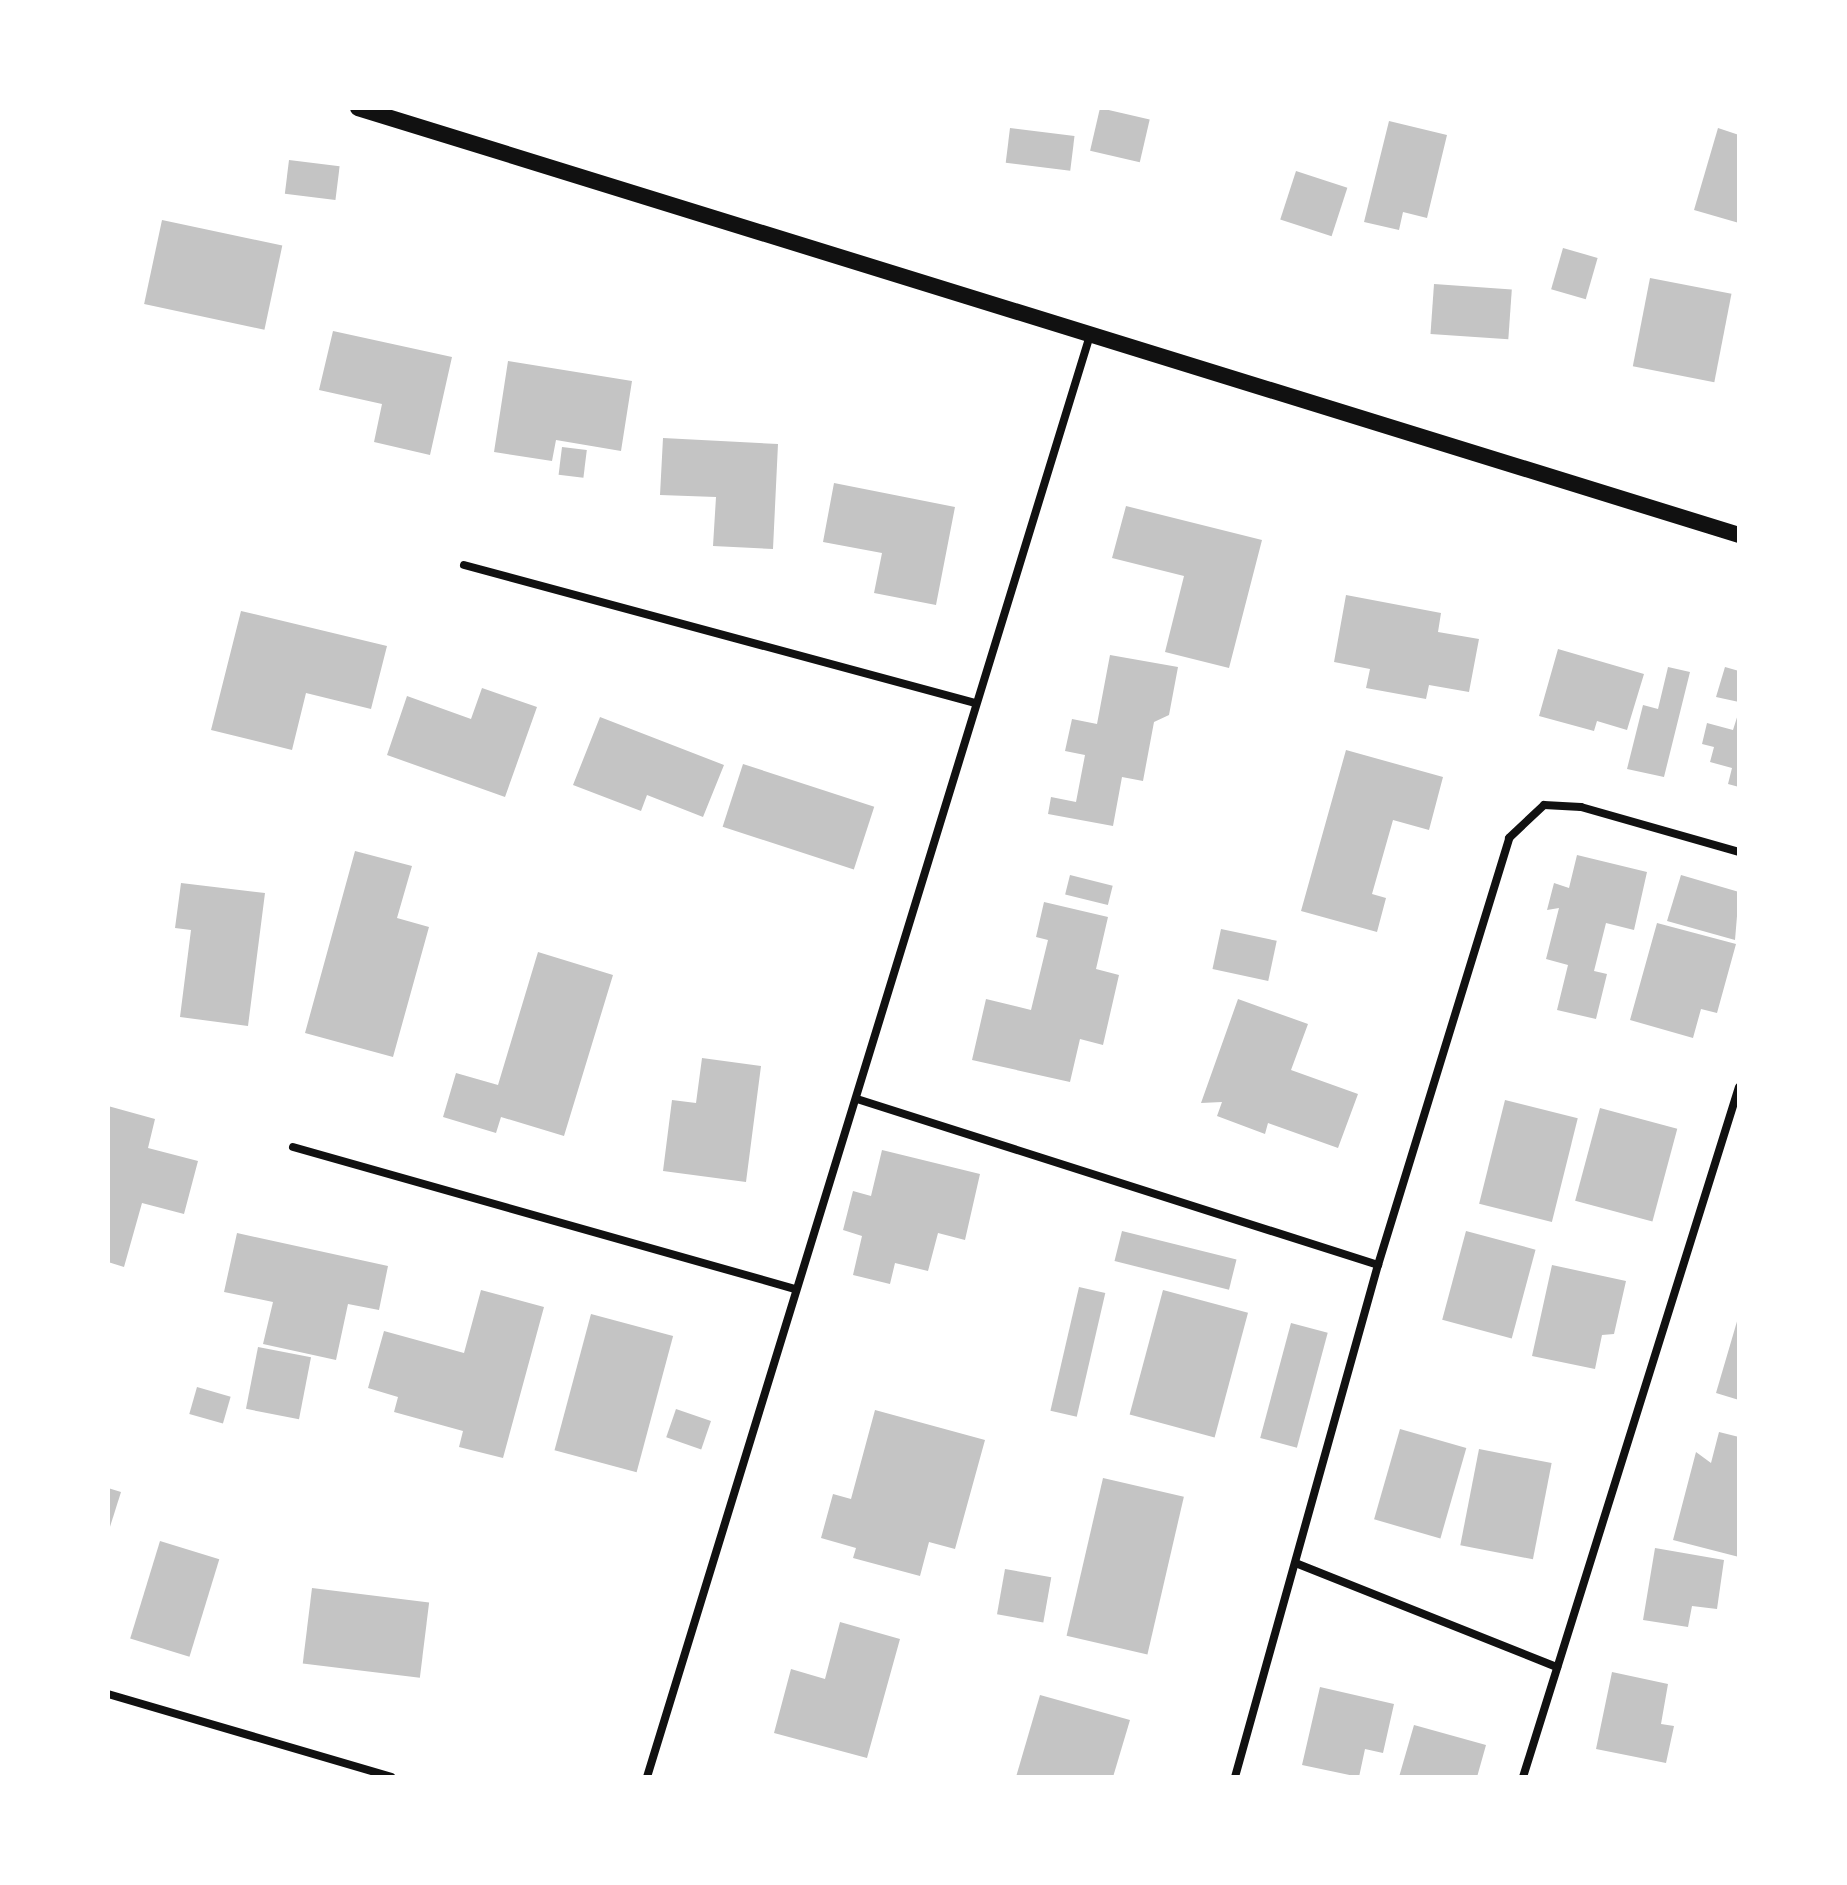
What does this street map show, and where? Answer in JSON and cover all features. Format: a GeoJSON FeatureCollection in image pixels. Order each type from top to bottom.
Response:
{"type":"FeatureCollection","features":[{"type":"Feature","properties":{"kind":"main road"},"geometry":{"type":"LineString","coordinates":[[358,108],[1739,535]]}},
{"type":"Feature","properties":{"kind":"street"},"geometry":{"type":"LineString","coordinates":[[647,1777],[1091,334]]}},
{"type":"Feature","properties":{"kind":"street"},"geometry":{"type":"LineString","coordinates":[[464,565],[975,703]]}},
{"type":"Feature","properties":{"kind":"street"},"geometry":{"type":"LineString","coordinates":[[1235,1777],[1298,1564],[1378,1265],[1509,838],[1544,805],[1581,807],[1739,852]]}},
{"type":"Feature","properties":{"kind":"street"},"geometry":{"type":"LineString","coordinates":[[1523,1777],[1739,1087]]}},
{"type":"Feature","properties":{"kind":"street"},"geometry":{"type":"LineString","coordinates":[[857,1099],[1378,1265]]}},
{"type":"Feature","properties":{"kind":"street"},"geometry":{"type":"LineString","coordinates":[[293,1147],[795,1289]]}},
{"type":"Feature","properties":{"kind":"street"},"geometry":{"type":"LineString","coordinates":[[1298,1564],[1557,1667]]}},
{"type":"Feature","properties":{"kind":"street"},"geometry":{"type":"LineString","coordinates":[[108,1694],[391,1777]]}},
{"type":"Feature","properties":{"kind":"building"},"geometry":{"type":"Polygon","coordinates":[[[1100,108],[1150,119],[1140,162],[1090,151],[1100,108]]]}},
{"type":"Feature","properties":{"kind":"building"},"geometry":{"type":"Polygon","coordinates":[[[1389,121],[1447,135],[1427,218],[1403,212],[1399,230],[1364,222],[1389,121]]]}},
{"type":"Feature","properties":{"kind":"building"},"geometry":{"type":"Polygon","coordinates":[[[1010,128],[1075,136],[1070,171],[1006,163],[1010,128]]]}},
{"type":"Feature","properties":{"kind":"building"},"geometry":{"type":"Polygon","coordinates":[[[1718,128],[1739,135],[1739,223],[1694,210],[1718,128]]]}},
{"type":"Feature","properties":{"kind":"building"},"geometry":{"type":"Polygon","coordinates":[[[289,160],[340,166],[335,200],[285,194],[289,160]]]}},
{"type":"Feature","properties":{"kind":"building"},"geometry":{"type":"Polygon","coordinates":[[[1296,171],[1347,188],[1332,236],[1280,220],[1296,171]]]}},
{"type":"Feature","properties":{"kind":"building"},"geometry":{"type":"Polygon","coordinates":[[[162,220],[282,246],[264,330],[144,304],[162,220]]]}},
{"type":"Feature","properties":{"kind":"building"},"geometry":{"type":"Polygon","coordinates":[[[1563,248],[1598,258],[1586,299],[1551,289],[1563,248]]]}},
{"type":"Feature","properties":{"kind":"building"},"geometry":{"type":"Polygon","coordinates":[[[1650,278],[1731,294],[1714,382],[1633,366],[1650,278]]]}},
{"type":"Feature","properties":{"kind":"building"},"geometry":{"type":"Polygon","coordinates":[[[1434,284],[1512,289],[1508,339],[1431,334],[1434,284]]]}},
{"type":"Feature","properties":{"kind":"building"},"geometry":{"type":"Polygon","coordinates":[[[333,331],[452,357],[430,455],[374,442],[382,404],[319,390],[333,331]]]}},
{"type":"Feature","properties":{"kind":"building"},"geometry":{"type":"Polygon","coordinates":[[[508,361],[632,381],[621,451],[556,440],[552,461],[494,452],[508,361]]]}},
{"type":"Feature","properties":{"kind":"building"},"geometry":{"type":"Polygon","coordinates":[[[663,438],[778,444],[773,549],[713,546],[716,497],[660,495],[663,438]]]}},
{"type":"Feature","properties":{"kind":"building"},"geometry":{"type":"Polygon","coordinates":[[[562,447],[587,450],[583,478],[559,475],[562,447]]]}},
{"type":"Feature","properties":{"kind":"building"},"geometry":{"type":"Polygon","coordinates":[[[834,483],[955,507],[936,605],[874,593],[882,553],[823,542],[834,483]]]}},
{"type":"Feature","properties":{"kind":"building"},"geometry":{"type":"Polygon","coordinates":[[[1126,506],[1262,540],[1229,668],[1165,652],[1184,576],[1112,558],[1126,506]]]}},
{"type":"Feature","properties":{"kind":"building"},"geometry":{"type":"Polygon","coordinates":[[[1346,595],[1441,613],[1438,632],[1479,639],[1469,692],[1429,685],[1426,699],[1366,688],[1370,669],[1334,662],[1346,595]]]}},
{"type":"Feature","properties":{"kind":"building"},"geometry":{"type":"Polygon","coordinates":[[[241,611],[387,646],[371,709],[306,693],[292,750],[211,730],[241,611]]]}},
{"type":"Feature","properties":{"kind":"building"},"geometry":{"type":"Polygon","coordinates":[[[1558,649],[1644,674],[1627,730],[1597,721],[1594,731],[1539,716],[1558,649]]]}},
{"type":"Feature","properties":{"kind":"building"},"geometry":{"type":"Polygon","coordinates":[[[1110,655],[1178,667],[1169,715],[1154,722],[1143,781],[1122,777],[1113,826],[1048,814],[1051,797],[1076,802],[1085,755],[1065,751],[1072,719],[1097,724],[1110,655]]]}},
{"type":"Feature","properties":{"kind":"building"},"geometry":{"type":"Polygon","coordinates":[[[1668,667],[1690,672],[1664,777],[1627,769],[1643,705],[1658,709],[1668,667]]]}},
{"type":"Feature","properties":{"kind":"building"},"geometry":{"type":"Polygon","coordinates":[[[1725,667],[1739,671],[1739,702],[1716,697],[1725,667]]]}},
{"type":"Feature","properties":{"kind":"building"},"geometry":{"type":"Polygon","coordinates":[[[482,688],[537,707],[505,797],[387,755],[407,696],[471,719],[482,688]]]}},
{"type":"Feature","properties":{"kind":"building"},"geometry":{"type":"Polygon","coordinates":[[[1739,711],[1739,787],[1728,784],[1732,768],[1710,762],[1714,747],[1702,744],[1707,723],[1733,730],[1739,711]]]}},
{"type":"Feature","properties":{"kind":"building"},"geometry":{"type":"Polygon","coordinates":[[[600,717],[724,765],[703,817],[647,795],[641,811],[573,785],[600,717]]]}},
{"type":"Feature","properties":{"kind":"building"},"geometry":{"type":"Polygon","coordinates":[[[1346,750],[1443,777],[1429,830],[1393,820],[1372,894],[1386,898],[1377,932],[1301,911],[1346,750]]]}},
{"type":"Feature","properties":{"kind":"building"},"geometry":{"type":"Polygon","coordinates":[[[743,764],[874,807],[854,869],[723,827],[743,764]]]}},
{"type":"Feature","properties":{"kind":"building"},"geometry":{"type":"Polygon","coordinates":[[[355,851],[412,866],[397,918],[429,927],[393,1057],[305,1033],[355,851]]]}},
{"type":"Feature","properties":{"kind":"building"},"geometry":{"type":"Polygon","coordinates":[[[1577,855],[1647,872],[1634,930],[1606,923],[1594,971],[1607,974],[1596,1019],[1557,1010],[1568,965],[1546,959],[1559,908],[1547,910],[1554,883],[1569,888],[1577,855]]]}},
{"type":"Feature","properties":{"kind":"building"},"geometry":{"type":"Polygon","coordinates":[[[1070,875],[1113,886],[1108,905],[1065,894],[1070,875]]]}},
{"type":"Feature","properties":{"kind":"building"},"geometry":{"type":"Polygon","coordinates":[[[1681,875],[1739,892],[1735,940],[1667,921],[1681,875]]]}},
{"type":"Feature","properties":{"kind":"building"},"geometry":{"type":"Polygon","coordinates":[[[181,883],[265,893],[248,1026],[180,1017],[191,930],[175,928],[181,883]]]}},
{"type":"Feature","properties":{"kind":"building"},"geometry":{"type":"Polygon","coordinates":[[[1044,902],[1108,917],[1096,969],[1119,975],[1103,1045],[1080,1039],[1070,1082],[972,1060],[986,999],[1031,1010],[1048,940],[1036,937],[1044,902]]]}},
{"type":"Feature","properties":{"kind":"building"},"geometry":{"type":"Polygon","coordinates":[[[1657,923],[1736,944],[1717,1013],[1701,1009],[1693,1038],[1630,1020],[1657,923]]]}},
{"type":"Feature","properties":{"kind":"building"},"geometry":{"type":"Polygon","coordinates":[[[1221,929],[1277,941],[1268,981],[1212,969],[1221,929]]]}},
{"type":"Feature","properties":{"kind":"building"},"geometry":{"type":"Polygon","coordinates":[[[538,952],[613,975],[564,1136],[501,1117],[496,1133],[443,1117],[456,1073],[498,1085],[538,952]]]}},
{"type":"Feature","properties":{"kind":"building"},"geometry":{"type":"Polygon","coordinates":[[[1238,999],[1308,1024],[1291,1070],[1358,1094],[1338,1148],[1268,1123],[1265,1134],[1217,1116],[1222,1102],[1201,1103],[1238,999]]]}},
{"type":"Feature","properties":{"kind":"building"},"geometry":{"type":"Polygon","coordinates":[[[702,1058],[761,1066],[746,1182],[663,1171],[672,1100],[696,1103],[702,1058]]]}},
{"type":"Feature","properties":{"kind":"building"},"geometry":{"type":"Polygon","coordinates":[[[1505,1100],[1578,1118],[1552,1222],[1479,1204],[1505,1100]]]}},
{"type":"Feature","properties":{"kind":"building"},"geometry":{"type":"Polygon","coordinates":[[[108,1106],[155,1119],[148,1148],[198,1161],[184,1214],[142,1203],[124,1267],[108,1262],[108,1106]]]}},
{"type":"Feature","properties":{"kind":"building"},"geometry":{"type":"Polygon","coordinates":[[[1600,1108],[1677,1129],[1652,1221],[1575,1201],[1600,1108]]]}},
{"type":"Feature","properties":{"kind":"building"},"geometry":{"type":"Polygon","coordinates":[[[882,1150],[980,1174],[965,1240],[938,1233],[928,1271],[895,1263],[890,1284],[853,1275],[862,1236],[843,1230],[853,1191],[871,1196],[882,1150]]]}},
{"type":"Feature","properties":{"kind":"building"},"geometry":{"type":"Polygon","coordinates":[[[1122,1231],[1236,1260],[1229,1290],[1115,1261],[1122,1231]]]}},
{"type":"Feature","properties":{"kind":"building"},"geometry":{"type":"Polygon","coordinates":[[[1466,1231],[1536,1250],[1512,1339],[1442,1320],[1466,1231]]]}},
{"type":"Feature","properties":{"kind":"building"},"geometry":{"type":"Polygon","coordinates":[[[237,1233],[388,1266],[379,1310],[348,1304],[336,1360],[263,1344],[273,1302],[224,1292],[237,1233]]]}},
{"type":"Feature","properties":{"kind":"building"},"geometry":{"type":"Polygon","coordinates":[[[1552,1265],[1626,1281],[1614,1334],[1602,1335],[1595,1369],[1532,1356],[1552,1265]]]}},
{"type":"Feature","properties":{"kind":"building"},"geometry":{"type":"Polygon","coordinates":[[[1079,1287],[1105,1293],[1077,1417],[1050,1411],[1079,1287]]]}},
{"type":"Feature","properties":{"kind":"building"},"geometry":{"type":"Polygon","coordinates":[[[481,1290],[544,1307],[503,1458],[459,1447],[463,1431],[394,1412],[398,1397],[368,1388],[384,1331],[464,1353],[481,1290]]]}},
{"type":"Feature","properties":{"kind":"building"},"geometry":{"type":"Polygon","coordinates":[[[1163,1290],[1248,1313],[1215,1437],[1130,1415],[1163,1290]]]}},
{"type":"Feature","properties":{"kind":"building"},"geometry":{"type":"Polygon","coordinates":[[[591,1314],[673,1336],[637,1472],[555,1450],[591,1314]]]}},
{"type":"Feature","properties":{"kind":"building"},"geometry":{"type":"Polygon","coordinates":[[[1739,1318],[1739,1400],[1716,1393],[1739,1318]]]}},
{"type":"Feature","properties":{"kind":"building"},"geometry":{"type":"Polygon","coordinates":[[[1291,1323],[1328,1333],[1297,1448],[1260,1438],[1291,1323]]]}},
{"type":"Feature","properties":{"kind":"building"},"geometry":{"type":"Polygon","coordinates":[[[258,1347],[311,1357],[299,1419],[246,1409],[258,1347]]]}},
{"type":"Feature","properties":{"kind":"building"},"geometry":{"type":"Polygon","coordinates":[[[197,1387],[231,1397],[223,1424],[189,1414],[197,1387]]]}},
{"type":"Feature","properties":{"kind":"building"},"geometry":{"type":"Polygon","coordinates":[[[676,1409],[711,1421],[701,1449],[666,1437],[676,1409]]]}},
{"type":"Feature","properties":{"kind":"building"},"geometry":{"type":"Polygon","coordinates":[[[875,1410],[985,1440],[955,1549],[929,1542],[920,1576],[853,1558],[856,1548],[821,1538],[833,1494],[851,1499],[875,1410]]]}},
{"type":"Feature","properties":{"kind":"building"},"geometry":{"type":"Polygon","coordinates":[[[1400,1429],[1466,1448],[1440,1538],[1374,1519],[1400,1429]]]}},
{"type":"Feature","properties":{"kind":"building"},"geometry":{"type":"Polygon","coordinates":[[[1719,1432],[1739,1437],[1739,1557],[1673,1540],[1696,1452],[1711,1463],[1719,1432]]]}},
{"type":"Feature","properties":{"kind":"building"},"geometry":{"type":"Polygon","coordinates":[[[1479,1449],[1552,1463],[1533,1559],[1460,1545],[1479,1449]]]}},
{"type":"Feature","properties":{"kind":"building"},"geometry":{"type":"Polygon","coordinates":[[[1103,1478],[1184,1497],[1147,1655],[1067,1636],[1103,1478]]]}},
{"type":"Feature","properties":{"kind":"building"},"geometry":{"type":"Polygon","coordinates":[[[108,1488],[121,1492],[109,1530],[108,1530],[108,1488]]]}},
{"type":"Feature","properties":{"kind":"building"},"geometry":{"type":"Polygon","coordinates":[[[160,1541],[219,1559],[189,1657],[130,1639],[160,1541]]]}},
{"type":"Feature","properties":{"kind":"building"},"geometry":{"type":"Polygon","coordinates":[[[1655,1548],[1724,1560],[1717,1609],[1692,1606],[1688,1627],[1643,1620],[1655,1548]]]}},
{"type":"Feature","properties":{"kind":"building"},"geometry":{"type":"Polygon","coordinates":[[[1005,1569],[1051,1577],[1043,1622],[997,1614],[1005,1569]]]}},
{"type":"Feature","properties":{"kind":"building"},"geometry":{"type":"Polygon","coordinates":[[[312,1588],[429,1602],[420,1678],[303,1663],[312,1588]]]}},
{"type":"Feature","properties":{"kind":"building"},"geometry":{"type":"Polygon","coordinates":[[[840,1622],[900,1639],[867,1758],[774,1733],[791,1669],[825,1679],[840,1622]]]}},
{"type":"Feature","properties":{"kind":"building"},"geometry":{"type":"Polygon","coordinates":[[[1612,1672],[1668,1684],[1661,1724],[1674,1726],[1666,1763],[1596,1749],[1612,1672]]]}},
{"type":"Feature","properties":{"kind":"building"},"geometry":{"type":"Polygon","coordinates":[[[1320,1687],[1394,1704],[1383,1753],[1365,1749],[1359,1777],[1302,1765],[1320,1687]]]}},
{"type":"Feature","properties":{"kind":"building"},"geometry":{"type":"Polygon","coordinates":[[[1040,1695],[1130,1720],[1113,1777],[1016,1777],[1040,1695]]]}},
{"type":"Feature","properties":{"kind":"building"},"geometry":{"type":"Polygon","coordinates":[[[1414,1725],[1486,1745],[1477,1777],[1399,1777],[1414,1725]]]}}]}
